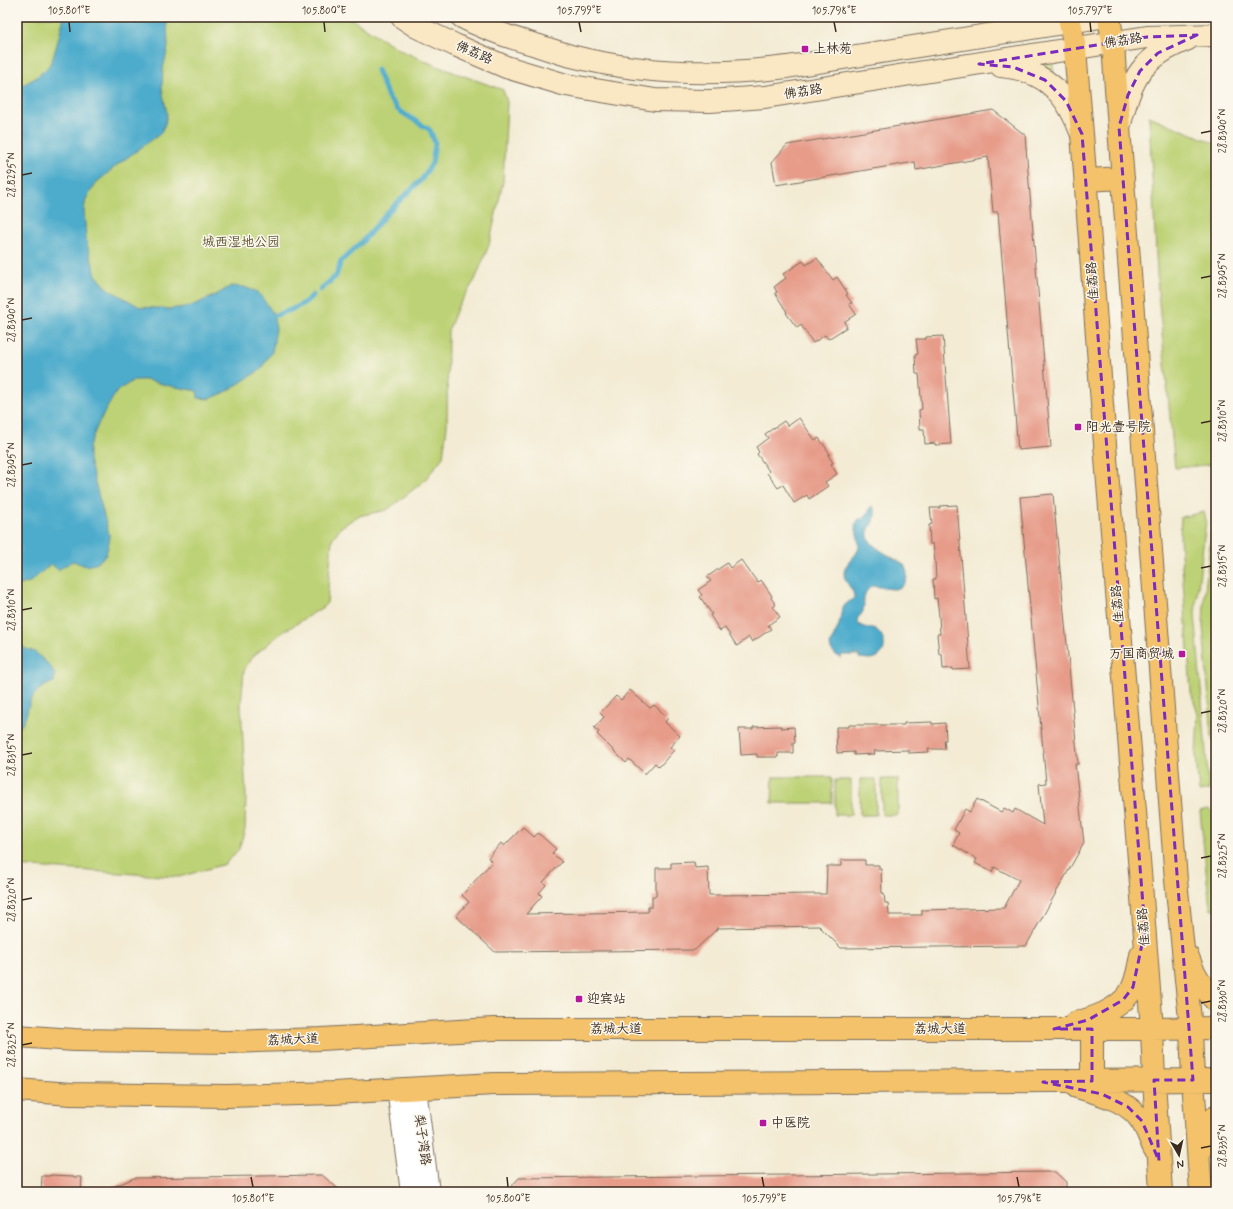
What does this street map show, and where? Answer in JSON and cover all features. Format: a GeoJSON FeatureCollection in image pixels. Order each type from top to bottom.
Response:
{"type":"FeatureCollection","features":[{"type":"Feature","properties":{"kind":"main road","name":"佛荔路"},"geometry":{"type":"LineString","coordinates":[[402,17],[423,30],[506,67],[566,86],[655,100],[710,101],[765,97],[1147,37],[1206,35]]}},
{"type":"Feature","properties":{"kind":"main road","name":"佛荔路"},"geometry":{"type":"LineString","coordinates":[[462,17],[513,38],[572,56],[619,66],[655,70],[713,72],[762,70],[966,38],[1070,19],[1101,17]]}},
{"type":"Feature","properties":{"kind":"main road"},"geometry":{"type":"LineString","coordinates":[[966,38],[1004,22],[1012,17]]}},
{"type":"Feature","properties":{"kind":"main road"},"geometry":{"type":"LineString","coordinates":[[1109,17],[1113,42],[1180,930],[1191,1028],[1201,1192]]}},
{"type":"Feature","properties":{"kind":"main road","name":"佳荔路"},"geometry":{"type":"LineString","coordinates":[[1070,19],[1086,180],[1107,471],[1145,930],[1161,1192]]}},
{"type":"Feature","properties":{"kind":"main road"},"geometry":{"type":"LineString","coordinates":[[1119,127],[1128,95],[1135,78],[1140,72],[1158,53],[1175,44],[1206,35]]}},
{"type":"Feature","properties":{"kind":"main road"},"geometry":{"type":"LineString","coordinates":[[979,64],[1013,67],[1034,74],[1045,80],[1057,90],[1066,101],[1082,134]]}},
{"type":"Feature","properties":{"kind":"main road"},"geometry":{"type":"LineString","coordinates":[[1086,180],[1123,178]]}},
{"type":"Feature","properties":{"kind":"main road"},"geometry":{"type":"LineString","coordinates":[[1141,884],[1176,880]]}},
{"type":"Feature","properties":{"kind":"main road"},"geometry":{"type":"LineString","coordinates":[[1054,1029],[1088,1020],[1105,1013],[1129,994],[1140,961],[1145,930]]}},
{"type":"Feature","properties":{"kind":"main road"},"geometry":{"type":"LineString","coordinates":[[1180,930],[1190,964],[1216,1001]]}},
{"type":"Feature","properties":{"kind":"main road","name":"荔城大道"},"geometry":{"type":"LineString","coordinates":[[17,1036],[74,1040],[228,1042],[322,1039],[492,1029],[1216,1028]]}},
{"type":"Feature","properties":{"kind":"main road"},"geometry":{"type":"LineString","coordinates":[[1092,1029],[1092,1081]]}},
{"type":"Feature","properties":{"kind":"main road"},"geometry":{"type":"LineString","coordinates":[[17,1090],[71,1094],[228,1096],[502,1084],[1216,1080]]}},
{"type":"Feature","properties":{"kind":"main road"},"geometry":{"type":"LineString","coordinates":[[1042,1082],[1102,1094],[1128,1107],[1142,1121],[1159,1161]]}},
{"type":"Feature","properties":{"kind":"main road"},"geometry":{"type":"LineString","coordinates":[[1199,1168],[1201,1140],[1216,1116]]}},
{"type":"Feature","properties":{"kind":"street","name":"梨子湾路"},"geometry":{"type":"LineString","coordinates":[[406,1089],[411,1192]]}},
{"type":"Feature","properties":{"kind":"street","name":"梨子湾路"},"geometry":{"type":"LineString","coordinates":[[406,1089],[429,1192]]}},
{"type":"Feature","properties":{"kind":"highlighted area"},"geometry":{"type":"Polygon","coordinates":[[[1197,35],[1158,53],[1140,71],[1128,95],[1119,127],[1193,1080],[1154,1080],[1159,1161],[1142,1121],[1128,1107],[1102,1094],[1043,1082],[1092,1081],[1092,1029],[1054,1029],[1088,1020],[1123,1000],[1133,987],[1145,930],[1082,134],[1066,101],[1045,80],[1013,67],[979,64],[1147,37],[1197,35]]]}},
{"type":"Feature","properties":{"kind":"green space","name":"城西湿地公园"},"geometry":{"type":"Polygon","coordinates":[[[17,17],[348,17],[402,51],[439,67],[503,90],[507,102],[503,182],[489,245],[475,280],[458,306],[448,331],[447,426],[443,457],[424,481],[387,510],[358,516],[341,527],[332,539],[327,603],[280,634],[251,658],[244,671],[241,705],[246,796],[245,829],[239,849],[225,864],[179,877],[17,866],[17,17]]]}},
{"type":"Feature","properties":{"kind":"green space"},"geometry":{"type":"Polygon","coordinates":[[[1052,57],[1054,73],[1028,62],[1052,57]]]}},
{"type":"Feature","properties":{"kind":"green space"},"geometry":{"type":"Polygon","coordinates":[[[1149,116],[1216,144],[1216,464],[1175,468],[1158,292],[1149,116]]]}},
{"type":"Feature","properties":{"kind":"green space"},"geometry":{"type":"Polygon","coordinates":[[[1204,512],[1206,520],[1195,613],[1209,790],[1199,792],[1196,756],[1198,714],[1191,692],[1180,538],[1181,517],[1204,512]]]}},
{"type":"Feature","properties":{"kind":"green space"},"geometry":{"type":"Polygon","coordinates":[[[1216,512],[1216,745],[1212,736],[1203,626],[1204,601],[1213,515],[1216,512]]]}},
{"type":"Feature","properties":{"kind":"green space"},"geometry":{"type":"Polygon","coordinates":[[[773,777],[832,777],[832,803],[772,803],[773,777]]]}},
{"type":"Feature","properties":{"kind":"green space"},"geometry":{"type":"Polygon","coordinates":[[[860,779],[876,779],[876,815],[860,815],[860,779]]]}},
{"type":"Feature","properties":{"kind":"green space"},"geometry":{"type":"Polygon","coordinates":[[[882,779],[898,779],[898,815],[882,815],[882,779]]]}},
{"type":"Feature","properties":{"kind":"green space"},"geometry":{"type":"Polygon","coordinates":[[[835,780],[851,780],[851,815],[835,815],[835,780]]]}},
{"type":"Feature","properties":{"kind":"green space"},"geometry":{"type":"Polygon","coordinates":[[[1208,809],[1212,812],[1216,823],[1216,909],[1210,909],[1200,811],[1208,809]]]}},
{"type":"Feature","properties":{"kind":"water"},"geometry":{"type":"Polygon","coordinates":[[[64,17],[165,17],[167,23],[168,47],[163,69],[162,88],[167,114],[165,124],[160,134],[121,162],[96,183],[86,199],[84,210],[86,238],[96,275],[108,289],[140,307],[170,309],[191,306],[214,296],[231,286],[244,287],[258,292],[273,313],[276,329],[272,352],[260,370],[226,392],[209,399],[198,398],[197,391],[146,380],[134,380],[117,391],[99,422],[89,446],[89,460],[110,538],[106,555],[96,564],[86,566],[73,561],[58,570],[51,564],[30,582],[17,586],[17,85],[27,83],[37,77],[50,64],[54,55],[64,17]]]}},
{"type":"Feature","properties":{"kind":"water"},"geometry":{"type":"Polygon","coordinates":[[[872,506],[875,511],[875,515],[868,532],[870,541],[881,551],[904,565],[907,577],[904,584],[898,588],[891,589],[872,586],[868,589],[864,597],[863,610],[861,615],[858,617],[857,622],[863,627],[874,628],[879,632],[884,643],[882,653],[871,659],[859,658],[859,655],[841,655],[841,658],[832,651],[830,644],[839,625],[843,608],[854,598],[853,592],[844,577],[844,573],[847,565],[858,550],[859,546],[855,525],[859,519],[863,519],[872,506]]]}},
{"type":"Feature","properties":{"kind":"water"},"geometry":{"type":"Polygon","coordinates":[[[17,630],[18,638],[24,648],[35,652],[50,666],[55,675],[54,682],[40,689],[34,695],[30,702],[25,719],[19,728],[17,728],[17,630]]]}},
{"type":"Feature","properties":{"kind":"building"},"geometry":{"type":"Polygon","coordinates":[[[993,110],[1025,135],[1051,447],[1018,450],[998,212],[993,212],[988,157],[916,170],[915,162],[776,185],[772,162],[787,145],[993,110]]]}},
{"type":"Feature","properties":{"kind":"building"},"geometry":{"type":"Polygon","coordinates":[[[817,258],[833,280],[837,277],[848,294],[846,295],[852,303],[849,304],[856,314],[844,322],[847,327],[828,339],[825,335],[813,343],[801,325],[797,328],[786,313],[787,312],[775,293],[777,292],[774,287],[786,278],[783,274],[803,261],[806,265],[817,258]]]}},
{"type":"Feature","properties":{"kind":"building"},"geometry":{"type":"Polygon","coordinates":[[[943,336],[951,444],[925,444],[924,429],[920,429],[919,410],[922,409],[919,374],[916,374],[915,355],[918,354],[916,339],[943,336]]]}},
{"type":"Feature","properties":{"kind":"building"},"geometry":{"type":"Polygon","coordinates":[[[799,418],[815,440],[819,438],[830,454],[828,455],[833,463],[831,464],[837,474],[825,482],[828,486],[809,499],[807,495],[794,503],[783,485],[778,488],[767,473],[769,471],[757,454],[759,452],[756,447],[768,438],[765,434],[784,421],[788,426],[799,418]]]}},
{"type":"Feature","properties":{"kind":"building"},"geometry":{"type":"Polygon","coordinates":[[[1053,494],[1078,764],[1075,764],[1084,843],[1026,946],[841,948],[819,926],[718,928],[695,950],[495,952],[456,916],[469,902],[462,895],[492,862],[488,858],[501,843],[504,846],[523,827],[534,837],[538,833],[556,849],[552,853],[562,862],[543,882],[546,885],[539,893],[542,896],[526,914],[648,912],[648,907],[652,907],[652,896],[656,896],[656,868],[671,868],[671,863],[694,862],[695,868],[708,867],[709,895],[826,894],[827,866],[841,866],[841,860],[865,860],[865,865],[879,865],[879,869],[881,869],[882,893],[884,893],[885,903],[888,903],[889,915],[922,915],[922,910],[1004,908],[1019,880],[994,867],[992,872],[975,863],[977,859],[953,845],[959,833],[954,830],[965,809],[970,812],[977,799],[1001,812],[1004,808],[1013,813],[1015,809],[1043,825],[1039,784],[1046,783],[1020,497],[1053,494]]]}},
{"type":"Feature","properties":{"kind":"building"},"geometry":{"type":"Polygon","coordinates":[[[957,505],[970,669],[953,670],[953,668],[943,669],[942,654],[939,654],[937,634],[940,634],[939,616],[937,598],[934,599],[933,579],[936,579],[935,561],[933,544],[930,544],[929,525],[932,524],[930,508],[957,505]]]}},
{"type":"Feature","properties":{"kind":"building"},"geometry":{"type":"Polygon","coordinates":[[[741,560],[758,583],[761,580],[772,596],[771,598],[776,605],[773,607],[780,617],[768,625],[771,629],[752,642],[749,637],[737,646],[725,628],[720,631],[710,615],[712,614],[700,597],[702,595],[698,590],[711,581],[707,577],[727,563],[730,568],[741,560]]]}},
{"type":"Feature","properties":{"kind":"building"},"geometry":{"type":"Polygon","coordinates":[[[630,690],[650,708],[654,705],[668,718],[665,722],[680,736],[670,747],[674,750],[659,767],[655,763],[645,774],[629,759],[626,763],[597,734],[599,732],[594,728],[604,717],[600,713],[616,696],[621,700],[630,690]]]}},
{"type":"Feature","properties":{"kind":"building"},"geometry":{"type":"Polygon","coordinates":[[[932,722],[932,724],[945,723],[945,749],[928,749],[929,752],[908,753],[908,750],[874,751],[875,754],[854,755],[854,752],[837,753],[836,727],[849,727],[849,725],[904,725],[904,723],[932,722]]]}},
{"type":"Feature","properties":{"kind":"building"},"geometry":{"type":"Polygon","coordinates":[[[781,726],[781,728],[794,727],[795,743],[793,743],[793,753],[778,753],[778,757],[757,757],[757,754],[741,755],[739,729],[781,726]]]}},
{"type":"Feature","properties":{"kind":"building"},"geometry":{"type":"Polygon","coordinates":[[[1055,1172],[1066,1182],[1066,1192],[506,1192],[519,1178],[1055,1172]]]}},
{"type":"Feature","properties":{"kind":"building"},"geometry":{"type":"Polygon","coordinates":[[[322,1175],[342,1192],[102,1192],[134,1178],[322,1175]]]}},
{"type":"Feature","properties":{"kind":"building"},"geometry":{"type":"Polygon","coordinates":[[[42,1176],[82,1177],[81,1192],[41,1192],[42,1176]]]}},
{"type":"Feature","properties":{"kind":"waterway"},"geometry":{"type":"LineString","coordinates":[[320,290],[336,276],[341,261],[361,243],[389,211],[422,179],[432,163],[435,143],[430,130],[398,110],[388,97],[377,70]]}},
{"type":"Feature","properties":{"kind":"waterway"},"geometry":{"type":"LineString","coordinates":[[273,316],[299,306],[313,295]]}},
{"type":"Feature","properties":{"kind":"place","name":"上林苑"},"geometry":{"type":"Point","coordinates":[805,49]}},
{"type":"Feature","properties":{"kind":"place","name":"阳光壹号院"},"geometry":{"type":"Point","coordinates":[1078,427]}},
{"type":"Feature","properties":{"kind":"place","name":"万国商贸城"},"geometry":{"type":"Point","coordinates":[1182,654]}},
{"type":"Feature","properties":{"kind":"place","name":"迎宾站"},"geometry":{"type":"Point","coordinates":[579,999]}},
{"type":"Feature","properties":{"kind":"place","name":"中医院"},"geometry":{"type":"Point","coordinates":[763,1123]}}]}
